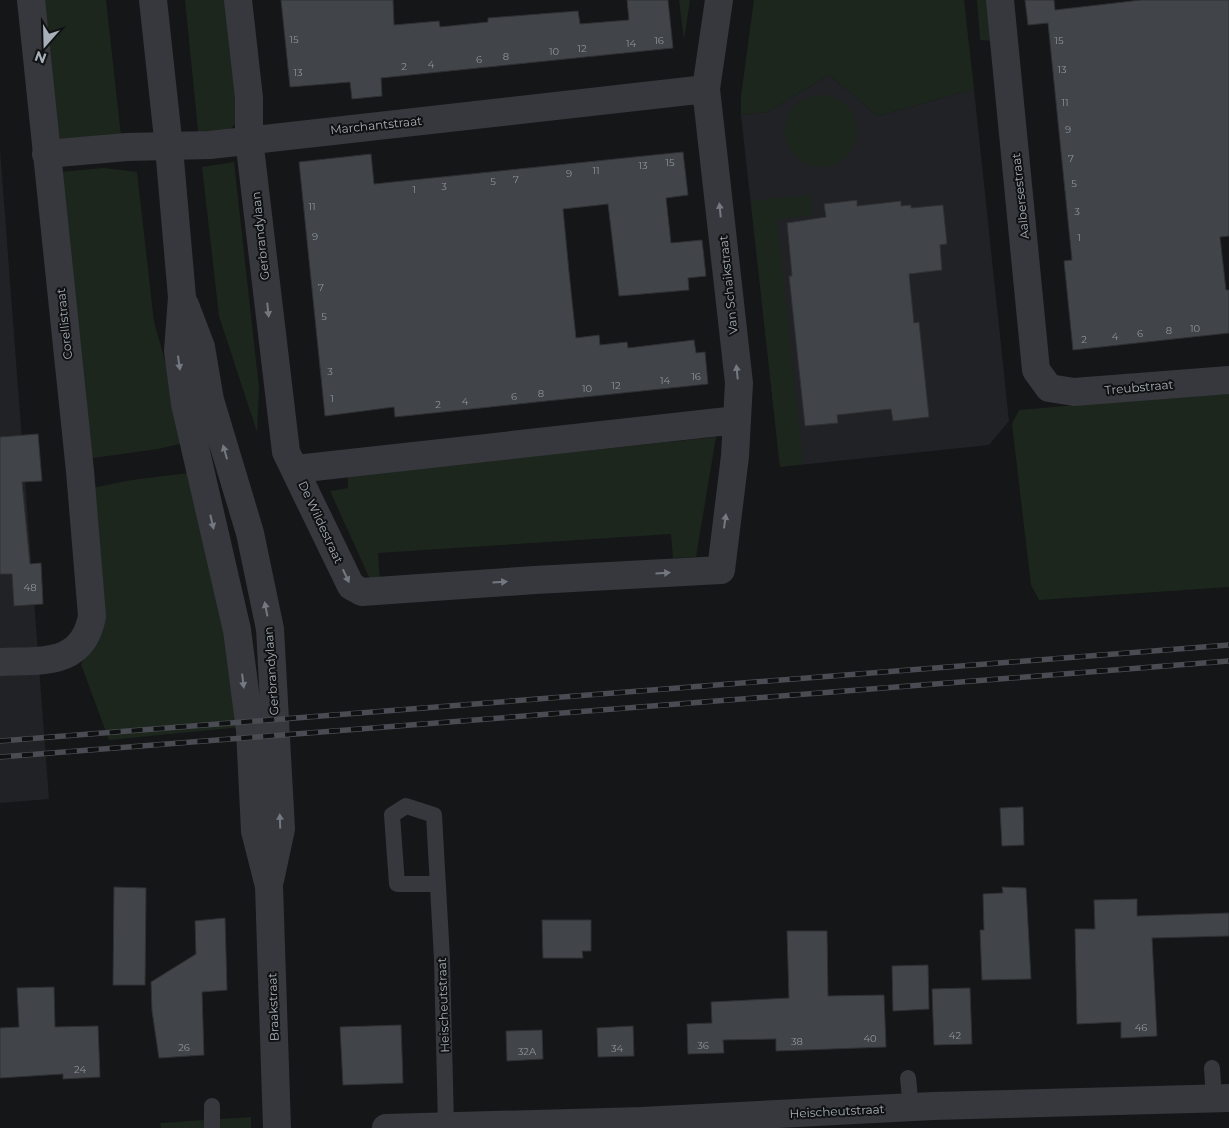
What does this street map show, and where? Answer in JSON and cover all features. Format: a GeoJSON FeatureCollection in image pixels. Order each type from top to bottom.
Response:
{"type":"FeatureCollection","features":[{"type":"Feature","properties":{"kind":"street","name":"Corellistraat"},"geometry":{"type":"LineString","coordinates":[[0,662],[52,659],[68,655],[80,646],[89,633],[92,616],[80,471],[31,0]]}},
{"type":"Feature","properties":{"kind":"street"},"geometry":{"type":"LineString","coordinates":[[153,0],[170,148]]}},
{"type":"Feature","properties":{"kind":"street","name":"Gerbrandylaan"},"geometry":{"type":"LineString","coordinates":[[238,0],[249,98],[249,139],[282,428],[286,452],[296,469]]}},
{"type":"Feature","properties":{"kind":"street","name":"Van Schaikstraat"},"geometry":{"type":"LineString","coordinates":[[719,0],[706,89],[738,383],[737,420],[721,570]]}},
{"type":"Feature","properties":{"kind":"street","name":"Aalbersestraat"},"geometry":{"type":"LineString","coordinates":[[1000,0],[1036,370],[1049,388]]}},
{"type":"Feature","properties":{"kind":"street","name":"Marchantstraat"},"geometry":{"type":"LineString","coordinates":[[46,154],[127,147],[170,148],[210,145],[249,139],[706,89]]}},
{"type":"Feature","properties":{"kind":"street","name":"Braakstraat"},"geometry":{"type":"LineString","coordinates":[[170,148],[182,297],[178,351],[185,404],[237,630],[262,728],[280,828],[269,886],[277,1128]]}},
{"type":"Feature","properties":{"kind":"street","name":"Treubstraat"},"geometry":{"type":"LineString","coordinates":[[1049,388],[1074,392],[1229,380]]}},
{"type":"Feature","properties":{"kind":"street","name":"De Wildestraat"},"geometry":{"type":"LineString","coordinates":[[721,570],[362,592],[351,586],[296,469],[737,420]]}},
{"type":"Feature","properties":{"kind":"street","name":"Heischeutstraat"},"geometry":{"type":"LineString","coordinates":[[386,1128],[446,1125],[642,1124],[926,1114],[1222,1098]]}},
{"type":"Feature","properties":{"kind":"lane","name":"Heischeutstraat"},"geometry":{"type":"LineString","coordinates":[[438,884],[398,884],[392,815],[406,806],[434,815],[438,884],[446,1125]]}},
{"type":"Feature","properties":{"kind":"lane"},"geometry":{"type":"LineString","coordinates":[[1212,1068],[1222,1098]]}},
{"type":"Feature","properties":{"kind":"lane"},"geometry":{"type":"LineString","coordinates":[[908,1078],[926,1114]]}},
{"type":"Feature","properties":{"kind":"lane"},"geometry":{"type":"LineString","coordinates":[[212,1106],[212,1128]]}},
{"type":"Feature","properties":{"kind":"shaded area"},"geometry":{"type":"Polygon","coordinates":[[[41,0],[106,0],[121,136],[54,141],[41,0]]]}},
{"type":"Feature","properties":{"kind":"shaded area"},"geometry":{"type":"Polygon","coordinates":[[[185,0],[232,0],[236,123],[227,133],[199,140],[185,0]]]}},
{"type":"Feature","properties":{"kind":"shaded area"},"geometry":{"type":"Polygon","coordinates":[[[679,0],[690,0],[684,40],[679,0]]]}},
{"type":"Feature","properties":{"kind":"shaded area"},"geometry":{"type":"Polygon","coordinates":[[[754,0],[964,0],[974,89],[878,116],[829,75],[767,112],[741,115],[741,96],[754,0]]]}},
{"type":"Feature","properties":{"kind":"shaded area"},"geometry":{"type":"Polygon","coordinates":[[[977,0],[989,0],[993,41],[980,40],[977,0]]]}},
{"type":"Feature","properties":{"kind":"shaded area"},"geometry":{"type":"Polygon","coordinates":[[[829,75],[878,116],[974,89],[1009,421],[989,445],[780,467],[741,115],[767,112],[829,75]]]}},
{"type":"Feature","properties":{"kind":"shaded area"},"geometry":{"type":"Polygon","coordinates":[[[821,95],[835,98],[847,105],[854,117],[857,131],[854,145],[847,157],[835,164],[821,167],[807,164],[795,157],[788,145],[785,131],[788,117],[795,105],[807,98],[821,95]]]}},
{"type":"Feature","properties":{"kind":"shaded area"},"geometry":{"type":"Polygon","coordinates":[[[0,149],[49,799],[0,803],[0,149]]]}},
{"type":"Feature","properties":{"kind":"shaded area"},"geometry":{"type":"Polygon","coordinates":[[[234,162],[259,388],[257,432],[219,316],[202,167],[234,162]]]}},
{"type":"Feature","properties":{"kind":"shaded area"},"geometry":{"type":"Polygon","coordinates":[[[104,168],[137,172],[154,322],[188,442],[158,449],[78,460],[60,172],[104,168]]]}},
{"type":"Feature","properties":{"kind":"shaded area"},"geometry":{"type":"Polygon","coordinates":[[[811,195],[813,215],[777,219],[803,464],[780,467],[751,201],[811,195]]]}},
{"type":"Feature","properties":{"kind":"shaded area"},"geometry":{"type":"Polygon","coordinates":[[[1229,392],[1229,587],[1039,600],[1031,585],[1012,424],[1019,410],[1229,392]]]}},
{"type":"Feature","properties":{"kind":"shaded area"},"geometry":{"type":"Polygon","coordinates":[[[716,437],[696,557],[673,558],[671,534],[378,553],[380,582],[370,579],[330,491],[348,488],[348,476],[716,437]]]}},
{"type":"Feature","properties":{"kind":"shaded area"},"geometry":{"type":"Polygon","coordinates":[[[197,472],[242,727],[109,740],[81,664],[93,646],[81,490],[132,480],[197,472]]]}},
{"type":"Feature","properties":{"kind":"shaded area"},"geometry":{"type":"Polygon","coordinates":[[[251,1117],[251,1128],[161,1128],[160,1123],[251,1117]]]}},
{"type":"Feature","properties":{"kind":"building"},"geometry":{"type":"Polygon","coordinates":[[[281,0],[393,0],[394,25],[439,21],[440,27],[488,22],[488,18],[578,11],[580,24],[629,20],[627,0],[668,0],[673,48],[381,78],[382,96],[352,99],[350,82],[290,87],[281,0]]]}},
{"type":"Feature","properties":{"kind":"building"},"geometry":{"type":"Polygon","coordinates":[[[1025,0],[1054,0],[1055,10],[1141,0],[1229,0],[1229,236],[1220,237],[1226,290],[1229,290],[1229,333],[1073,350],[1064,261],[1072,260],[1048,23],[1028,25],[1025,0]]]}},
{"type":"Feature","properties":{"kind":"building"},"geometry":{"type":"Polygon","coordinates":[[[683,152],[688,195],[666,198],[671,243],[702,240],[706,276],[688,278],[689,290],[619,296],[608,204],[563,209],[576,338],[599,335],[600,345],[627,342],[628,348],[694,340],[696,353],[705,352],[708,384],[395,417],[394,407],[325,416],[299,162],[371,154],[374,184],[683,152]]]}},
{"type":"Feature","properties":{"kind":"building"},"geometry":{"type":"Polygon","coordinates":[[[857,200],[857,206],[901,201],[901,206],[911,205],[911,208],[943,205],[947,244],[940,245],[942,270],[909,274],[914,323],[919,322],[929,417],[893,421],[891,409],[837,415],[838,423],[805,426],[789,276],[792,276],[787,223],[826,217],[824,204],[857,200]]]}},
{"type":"Feature","properties":{"kind":"building"},"geometry":{"type":"Polygon","coordinates":[[[38,434],[42,481],[22,482],[30,564],[41,563],[43,604],[14,606],[12,574],[0,574],[0,437],[38,434]]]}},
{"type":"Feature","properties":{"kind":"building"},"geometry":{"type":"Polygon","coordinates":[[[1023,807],[1024,845],[1002,846],[1000,808],[1023,807]]]}},
{"type":"Feature","properties":{"kind":"building"},"geometry":{"type":"Polygon","coordinates":[[[114,887],[146,888],[145,985],[113,985],[114,887]]]}},
{"type":"Feature","properties":{"kind":"building"},"geometry":{"type":"Polygon","coordinates":[[[1002,887],[1026,888],[1031,979],[982,980],[980,930],[984,930],[983,894],[1003,893],[1002,887]]]}},
{"type":"Feature","properties":{"kind":"building"},"geometry":{"type":"Polygon","coordinates":[[[1137,899],[1137,916],[1229,913],[1229,936],[1152,938],[1157,1036],[1121,1038],[1121,1022],[1077,1024],[1075,929],[1095,929],[1094,900],[1137,899]]]}},
{"type":"Feature","properties":{"kind":"building"},"geometry":{"type":"Polygon","coordinates":[[[225,918],[227,990],[202,992],[204,1055],[159,1058],[152,1011],[151,982],[196,954],[195,921],[225,918]]]}},
{"type":"Feature","properties":{"kind":"building"},"geometry":{"type":"Polygon","coordinates":[[[542,920],[591,920],[591,951],[582,951],[583,958],[543,958],[542,920]]]}},
{"type":"Feature","properties":{"kind":"building"},"geometry":{"type":"Polygon","coordinates":[[[787,931],[827,931],[828,996],[884,995],[886,1047],[776,1051],[776,1039],[723,1040],[724,1053],[688,1054],[687,1024],[712,1023],[711,1002],[789,998],[787,931]]]}},
{"type":"Feature","properties":{"kind":"building"},"geometry":{"type":"Polygon","coordinates":[[[928,965],[929,1009],[893,1011],[892,966],[928,965]]]}},
{"type":"Feature","properties":{"kind":"building"},"geometry":{"type":"Polygon","coordinates":[[[54,987],[55,1027],[98,1026],[100,1077],[63,1079],[63,1074],[0,1078],[0,1028],[19,1027],[17,988],[54,987]]]}},
{"type":"Feature","properties":{"kind":"building"},"geometry":{"type":"Polygon","coordinates":[[[970,988],[972,1044],[934,1045],[932,989],[970,988]]]}},
{"type":"Feature","properties":{"kind":"building"},"geometry":{"type":"Polygon","coordinates":[[[401,1025],[403,1083],[343,1085],[340,1027],[401,1025]]]}},
{"type":"Feature","properties":{"kind":"building"},"geometry":{"type":"Polygon","coordinates":[[[633,1026],[634,1056],[598,1057],[597,1028],[633,1026]]]}},
{"type":"Feature","properties":{"kind":"building"},"geometry":{"type":"Polygon","coordinates":[[[542,1030],[543,1059],[507,1061],[506,1031],[542,1030]]]}},
{"type":"Feature","properties":{"kind":"railway"},"geometry":{"type":"LineString","coordinates":[[0,741],[1229,645]]}},
{"type":"Feature","properties":{"kind":"railway"},"geometry":{"type":"LineString","coordinates":[[0,757],[1229,661]]}}]}
